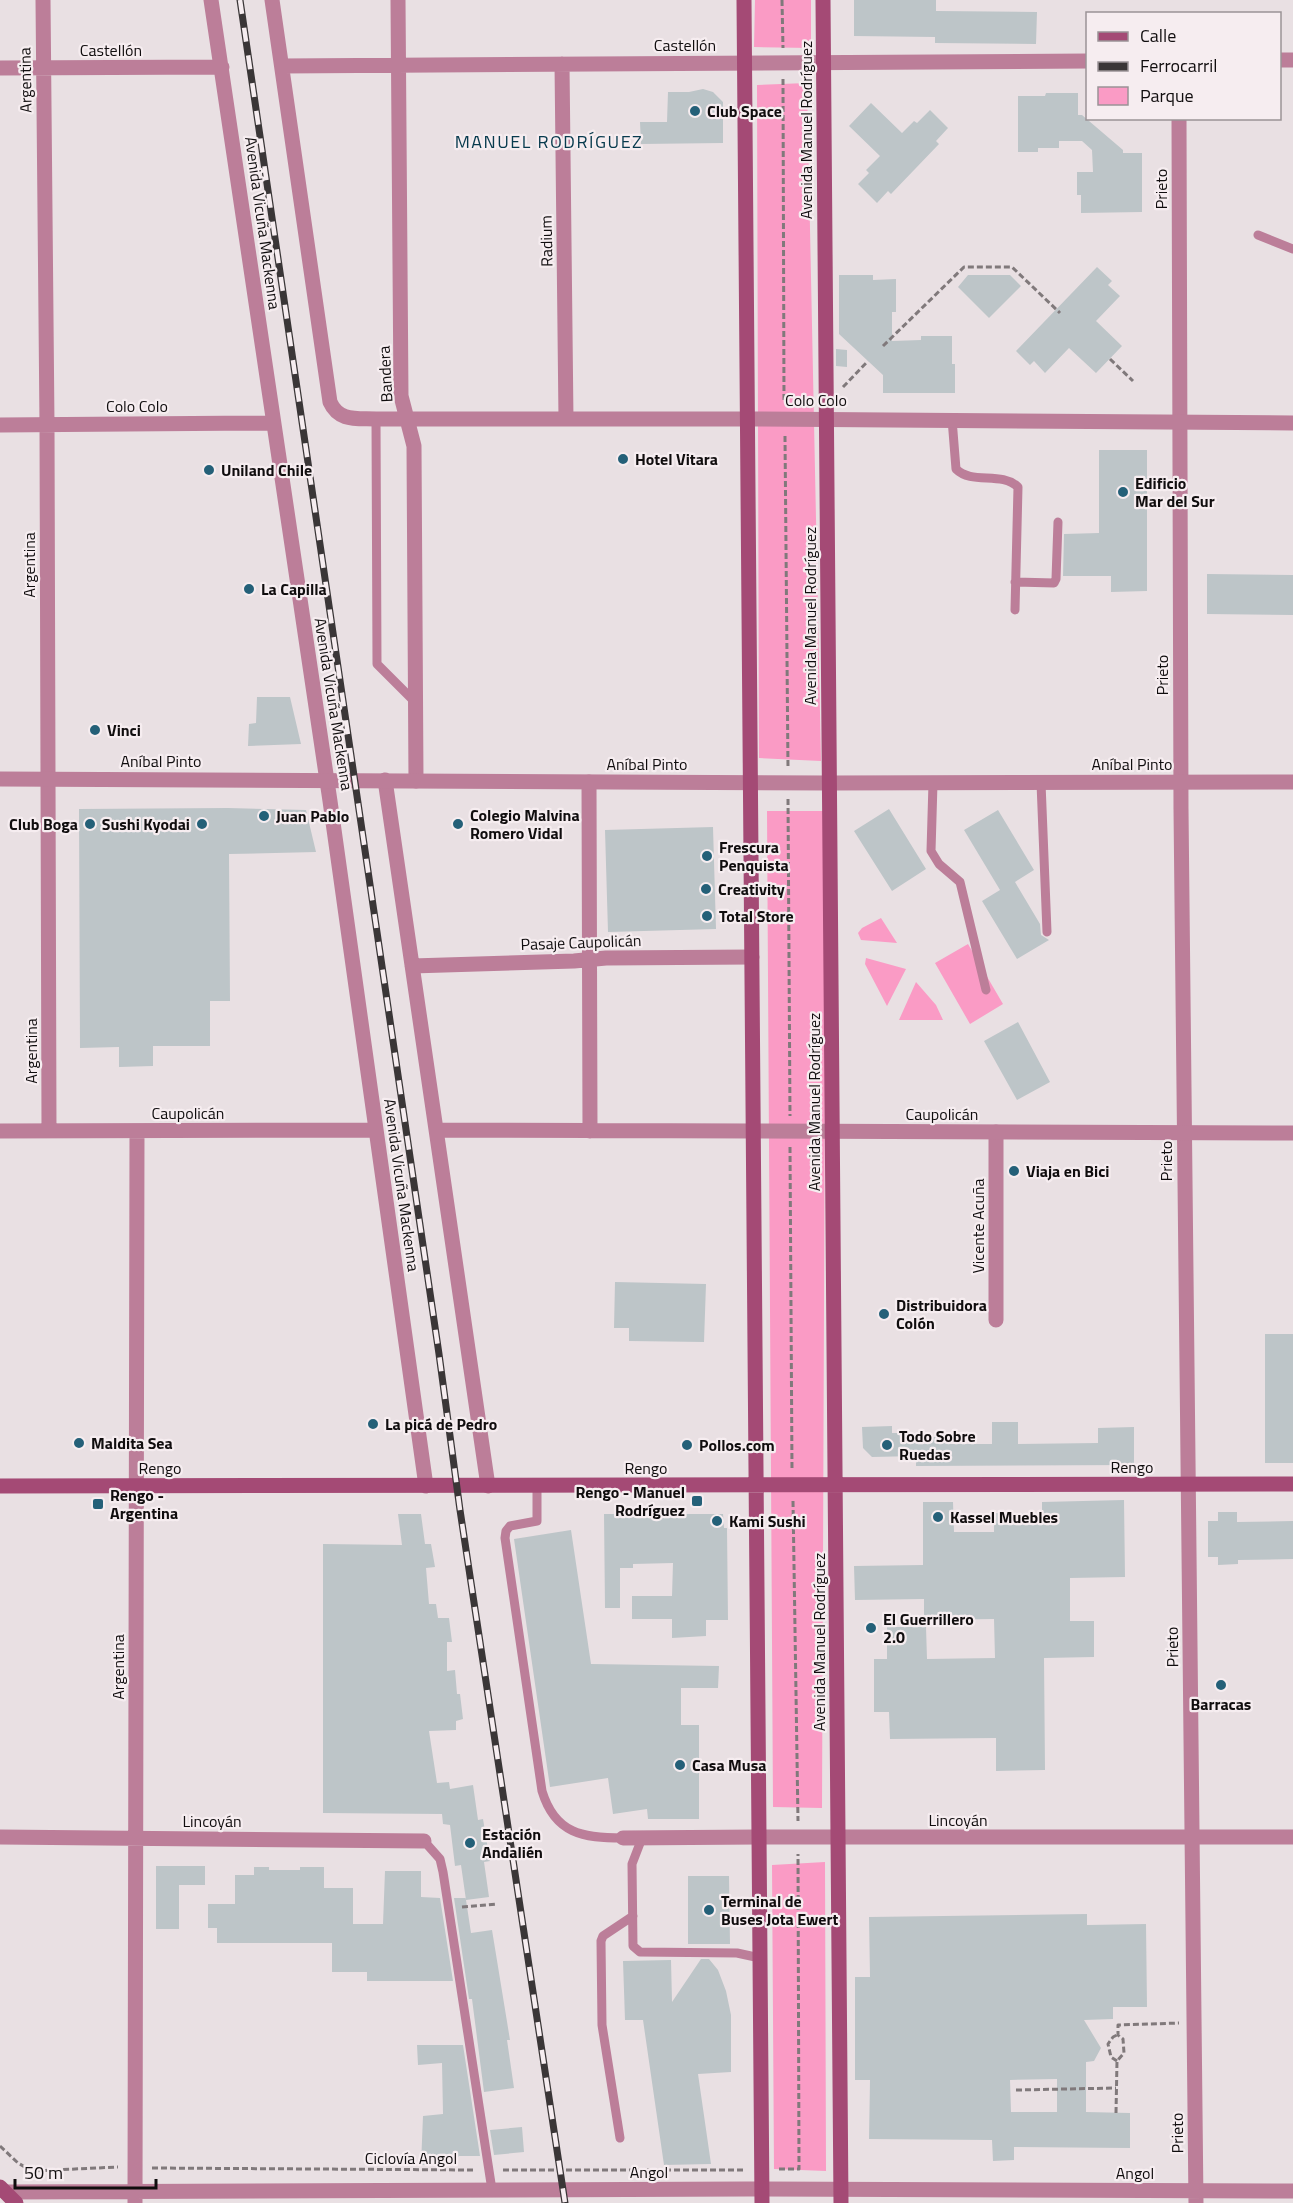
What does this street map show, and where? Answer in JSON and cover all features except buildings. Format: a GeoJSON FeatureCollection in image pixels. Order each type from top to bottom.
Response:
{"type":"FeatureCollection","features":[{"type":"Feature","properties":{"kind":"main road"},"geometry":{"type":"LineString","coordinates":[[744,0],[762,2196]]}},
{"type":"Feature","properties":{"kind":"main road","name":"Avenida Manuel Rodríguez"},"geometry":{"type":"LineString","coordinates":[[823,0],[841,2197]]}},
{"type":"Feature","properties":{"kind":"main road","name":"Rengo"},"geometry":{"type":"LineString","coordinates":[[0,1486],[1293,1484]]}},
{"type":"Feature","properties":{"kind":"street","name":"Argentina"},"geometry":{"type":"LineString","coordinates":[[43,0],[49,1131]]}},
{"type":"Feature","properties":{"kind":"street","name":"Avenida Vicuña Mackenna"},"geometry":{"type":"LineString","coordinates":[[211,0],[327,780],[426,1486]]}},
{"type":"Feature","properties":{"kind":"street"},"geometry":{"type":"LineString","coordinates":[[273,0],[282,66]]}},
{"type":"Feature","properties":{"kind":"street","name":"Bandera"},"geometry":{"type":"LineString","coordinates":[[398,0],[401,396],[414,446],[416,781]]}},
{"type":"Feature","properties":{"kind":"street","name":"Castellón"},"geometry":{"type":"LineString","coordinates":[[282,66],[1086,61]]}},
{"type":"Feature","properties":{"kind":"street","name":"Radium"},"geometry":{"type":"LineString","coordinates":[[562,64],[566,419]]}},
{"type":"Feature","properties":{"kind":"street","name":"Colo Colo"},"geometry":{"type":"LineString","coordinates":[[282,66],[330,402],[339,415],[346,418],[826,418],[1293,423]]}},
{"type":"Feature","properties":{"kind":"street","name":"Castellón"},"geometry":{"type":"LineString","coordinates":[[0,68],[222,68]]}},
{"type":"Feature","properties":{"kind":"street","name":"Prieto"},"geometry":{"type":"LineString","coordinates":[[1179,120],[1180,782],[1196,2197]]}},
{"type":"Feature","properties":{"kind":"street","name":"Colo Colo"},"geometry":{"type":"LineString","coordinates":[[0,425],[273,423]]}},
{"type":"Feature","properties":{"kind":"street","name":"Aníbal Pinto"},"geometry":{"type":"LineString","coordinates":[[0,779],[751,783],[1293,782]]}},
{"type":"Feature","properties":{"kind":"street"},"geometry":{"type":"LineString","coordinates":[[385,780],[488,1485]]}},
{"type":"Feature","properties":{"kind":"street"},"geometry":{"type":"LineString","coordinates":[[589,782],[590,1131]]}},
{"type":"Feature","properties":{"kind":"street","name":"Pasaje Caupolicán"},"geometry":{"type":"LineString","coordinates":[[412,966],[589,959],[752,957]]}},
{"type":"Feature","properties":{"kind":"street","name":"Caupolicán"},"geometry":{"type":"LineString","coordinates":[[0,1131],[376,1130]]}},
{"type":"Feature","properties":{"kind":"street","name":"Caupolicán"},"geometry":{"type":"LineString","coordinates":[[437,1130],[1293,1133]]}},
{"type":"Feature","properties":{"kind":"street","name":"Argentina"},"geometry":{"type":"LineString","coordinates":[[135,2197],[137,1131]]}},
{"type":"Feature","properties":{"kind":"street","name":"Vicente Acuña"},"geometry":{"type":"LineString","coordinates":[[996,1132],[996,1320]]}},
{"type":"Feature","properties":{"kind":"street","name":"Lincoyán"},"geometry":{"type":"LineString","coordinates":[[0,1837],[424,1841]]}},
{"type":"Feature","properties":{"kind":"street","name":"Lincoyán"},"geometry":{"type":"LineString","coordinates":[[623,1838],[1293,1837]]}},
{"type":"Feature","properties":{"kind":"street","name":"Angol"},"geometry":{"type":"LineString","coordinates":[[7,2194],[135,2197],[492,2190],[841,2197],[1196,2197],[1293,2191]]}},
{"type":"Feature","properties":{"kind":"lane"},"geometry":{"type":"LineString","coordinates":[[1258,235],[1293,249]]}},
{"type":"Feature","properties":{"kind":"lane"},"geometry":{"type":"LineString","coordinates":[[376,419],[377,664],[416,703]]}},
{"type":"Feature","properties":{"kind":"lane"},"geometry":{"type":"LineString","coordinates":[[952,419],[956,469],[965,475],[1011,481],[1018,487],[1015,610]]}},
{"type":"Feature","properties":{"kind":"lane"},"geometry":{"type":"LineString","coordinates":[[1015,582],[1054,583],[1058,522]]}},
{"type":"Feature","properties":{"kind":"lane"},"geometry":{"type":"LineString","coordinates":[[933,783],[931,851],[939,864],[960,882],[986,990]]}},
{"type":"Feature","properties":{"kind":"lane"},"geometry":{"type":"LineString","coordinates":[[1041,783],[1047,932]]}},
{"type":"Feature","properties":{"kind":"lane"},"geometry":{"type":"LineString","coordinates":[[537,1486],[537,1521],[510,1526],[505,1538],[542,1791],[547,1806],[558,1821],[568,1829],[594,1838],[623,1838]]}},
{"type":"Feature","properties":{"kind":"lane"},"geometry":{"type":"LineString","coordinates":[[642,1838],[632,1864],[633,1946],[640,1952],[737,1953],[760,1959]]}},
{"type":"Feature","properties":{"kind":"lane"},"geometry":{"type":"LineString","coordinates":[[424,1841],[440,1859],[449,1904],[492,2190]]}},
{"type":"Feature","properties":{"kind":"lane"},"geometry":{"type":"LineString","coordinates":[[620,2138],[602,2025],[601,1941],[603,1936],[633,1916]]}},
{"type":"Feature","properties":{"kind":"path"},"geometry":{"type":"LineString","coordinates":[[782,0],[784,441]]}},
{"type":"Feature","properties":{"kind":"path"},"geometry":{"type":"LineString","coordinates":[[883,346],[964,267],[1012,267],[1060,314]]}},
{"type":"Feature","properties":{"kind":"path"},"geometry":{"type":"LineString","coordinates":[[1110,359],[1133,381]]}},
{"type":"Feature","properties":{"kind":"path"},"geometry":{"type":"LineString","coordinates":[[842,388],[868,361]]}},
{"type":"Feature","properties":{"kind":"path","name":"Ciclovía Angol"},"geometry":{"type":"LineString","coordinates":[[0,2146],[25,2167],[41,2172],[135,2168],[799,2169],[798,1854]]}},
{"type":"Feature","properties":{"kind":"path"},"geometry":{"type":"LineString","coordinates":[[449,1904],[460,1907],[497,1904]]}},
{"type":"Feature","properties":{"kind":"path"},"geometry":{"type":"LineString","coordinates":[[1118,2035],[1118,2025],[1194,2022]]}},
{"type":"Feature","properties":{"kind":"path"},"geometry":{"type":"LineString","coordinates":[[1116,2113],[1117,2061],[1124,2053],[1123,2038],[1118,2035]]}},
{"type":"Feature","properties":{"kind":"path"},"geometry":{"type":"LineString","coordinates":[[1117,2061],[1111,2057],[1108,2044],[1113,2037],[1118,2035]]}},
{"type":"Feature","properties":{"kind":"path"},"geometry":{"type":"LineString","coordinates":[[1016,2090],[1116,2088]]}},
{"type":"Feature","properties":{"kind":"green space"},"geometry":{"type":"Polygon","coordinates":[[[755,0],[811,0],[811,48],[754,47],[755,0]]]}},
{"type":"Feature","properties":{"kind":"green space"},"geometry":{"type":"Polygon","coordinates":[[[807,83],[821,761],[759,758],[757,85],[807,83]]]}},
{"type":"Feature","properties":{"kind":"green space"},"geometry":{"type":"Polygon","coordinates":[[[767,811],[826,811],[822,1808],[773,1807],[767,811]]]}},
{"type":"Feature","properties":{"kind":"green space"},"geometry":{"type":"Polygon","coordinates":[[[881,918],[897,943],[861,940],[858,933],[862,928],[881,918]]]}},
{"type":"Feature","properties":{"kind":"green space"},"geometry":{"type":"Polygon","coordinates":[[[968,944],[1003,1004],[970,1024],[935,963],[968,944]]]}},
{"type":"Feature","properties":{"kind":"green space"},"geometry":{"type":"Polygon","coordinates":[[[866,958],[906,969],[887,1006],[865,964],[866,958]]]}},
{"type":"Feature","properties":{"kind":"green space"},"geometry":{"type":"Polygon","coordinates":[[[916,982],[936,1005],[943,1020],[899,1020],[916,982]]]}},
{"type":"Feature","properties":{"kind":"green space"},"geometry":{"type":"Polygon","coordinates":[[[825,1862],[826,2171],[774,2169],[772,1865],[825,1862]]]}},
{"type":"Feature","properties":{"kind":"railway"},"geometry":{"type":"LineString","coordinates":[[240,0],[460,1510],[565,2203]]}},
{"type":"Feature","properties":{"kind":"place","name":"Club Space"},"geometry":{"type":"Point","coordinates":[695,111]}},
{"type":"Feature","properties":{"kind":"place","name":"Hotel Vitara"},"geometry":{"type":"Point","coordinates":[623,459]}},
{"type":"Feature","properties":{"kind":"place","name":"Uniland Chile"},"geometry":{"type":"Point","coordinates":[209,470]}},
{"type":"Feature","properties":{"kind":"place","name":"Edificio Mar del Sur"},"geometry":{"type":"Point","coordinates":[1123,492]}},
{"type":"Feature","properties":{"kind":"place","name":"La Capilla"},"geometry":{"type":"Point","coordinates":[249,589]}},
{"type":"Feature","properties":{"kind":"place","name":"Vinci"},"geometry":{"type":"Point","coordinates":[95,730]}},
{"type":"Feature","properties":{"kind":"place","name":"Juan Pablo"},"geometry":{"type":"Point","coordinates":[264,816]}},
{"type":"Feature","properties":{"kind":"place","name":"Club Boga"},"geometry":{"type":"Point","coordinates":[90,824]}},
{"type":"Feature","properties":{"kind":"place","name":"Sushi Kyodai"},"geometry":{"type":"Point","coordinates":[202,824]}},
{"type":"Feature","properties":{"kind":"place","name":"Colegio Malvina Romero Vidal"},"geometry":{"type":"Point","coordinates":[458,824]}},
{"type":"Feature","properties":{"kind":"place","name":"Frescura Penquista"},"geometry":{"type":"Point","coordinates":[707,856]}},
{"type":"Feature","properties":{"kind":"place","name":"Creativity"},"geometry":{"type":"Point","coordinates":[706,889]}},
{"type":"Feature","properties":{"kind":"place","name":"Total Store"},"geometry":{"type":"Point","coordinates":[707,916]}},
{"type":"Feature","properties":{"kind":"place","name":"Viaja en Bici"},"geometry":{"type":"Point","coordinates":[1014,1171]}},
{"type":"Feature","properties":{"kind":"place","name":"Distribuidora Colón"},"geometry":{"type":"Point","coordinates":[884,1314]}},
{"type":"Feature","properties":{"kind":"place","name":"La picá de Pedro"},"geometry":{"type":"Point","coordinates":[373,1424]}},
{"type":"Feature","properties":{"kind":"place","name":"Maldita Sea"},"geometry":{"type":"Point","coordinates":[79,1443]}},
{"type":"Feature","properties":{"kind":"place","name":"Pollos.com"},"geometry":{"type":"Point","coordinates":[687,1445]}},
{"type":"Feature","properties":{"kind":"place","name":"Todo Sobre Ruedas"},"geometry":{"type":"Point","coordinates":[887,1445]}},
{"type":"Feature","properties":{"kind":"place","name":"Rengo - Manuel Rodríguez"},"geometry":{"type":"Point","coordinates":[697,1501]}},
{"type":"Feature","properties":{"kind":"place","name":"Rengo - Argentina"},"geometry":{"type":"Point","coordinates":[98,1504]}},
{"type":"Feature","properties":{"kind":"place","name":"Kassel Muebles"},"geometry":{"type":"Point","coordinates":[938,1517]}},
{"type":"Feature","properties":{"kind":"place","name":"Kami Sushi"},"geometry":{"type":"Point","coordinates":[717,1521]}},
{"type":"Feature","properties":{"kind":"place","name":"El Guerrillero 2.0"},"geometry":{"type":"Point","coordinates":[871,1628]}},
{"type":"Feature","properties":{"kind":"place","name":"Barracas"},"geometry":{"type":"Point","coordinates":[1221,1685]}},
{"type":"Feature","properties":{"kind":"place","name":"Casa Musa"},"geometry":{"type":"Point","coordinates":[680,1765]}},
{"type":"Feature","properties":{"kind":"place","name":"Estación Andalién"},"geometry":{"type":"Point","coordinates":[470,1843]}},
{"type":"Feature","properties":{"kind":"place","name":"Terminal de Buses Jota Ewert"},"geometry":{"type":"Point","coordinates":[709,1910]}},
{"type":"Feature","properties":{"kind":"district","name":"MANUEL RODRÍGUEZ"},"geometry":{"type":"Point","coordinates":[549,141]}}]}
